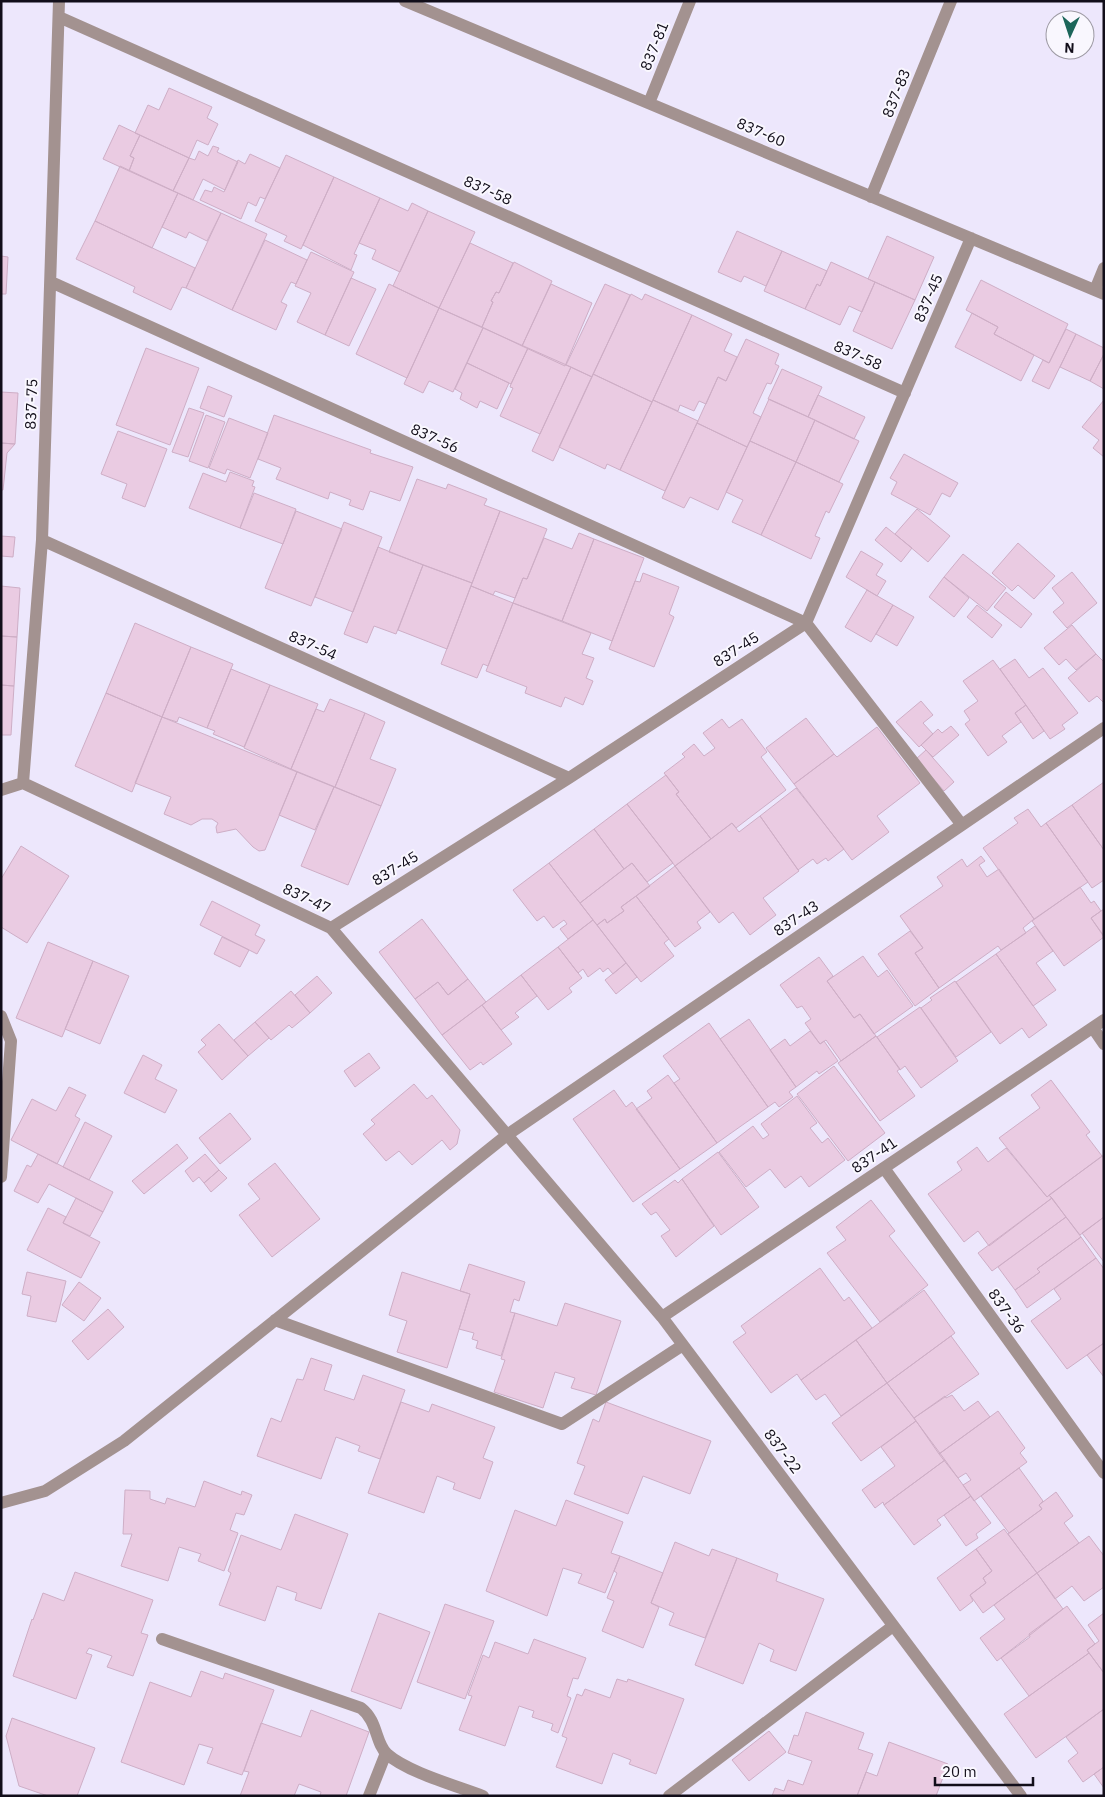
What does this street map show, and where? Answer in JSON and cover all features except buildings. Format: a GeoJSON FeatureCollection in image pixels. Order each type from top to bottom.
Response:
{"type":"FeatureCollection","features":[{"type":"Feature","properties":{"kind":"street","name":"837-75"},"geometry":{"type":"LineString","coordinates":[[24,783],[42,540],[59,1]]}},
{"type":"Feature","properties":{"kind":"street","name":"837-60"},"geometry":{"type":"LineString","coordinates":[[405,1],[431,6],[649,103],[1099,292]]}},
{"type":"Feature","properties":{"kind":"street","name":"837-81"},"geometry":{"type":"LineString","coordinates":[[649,103],[690,1]]}},
{"type":"Feature","properties":{"kind":"street","name":"837-83"},"geometry":{"type":"LineString","coordinates":[[871,197],[951,1]]}},
{"type":"Feature","properties":{"kind":"street","name":"837-58"},"geometry":{"type":"LineString","coordinates":[[59,17],[904,393]]}},
{"type":"Feature","properties":{"kind":"street","name":"837-45"},"geometry":{"type":"LineString","coordinates":[[331,928],[569,778],[806,623],[971,238]]}},
{"type":"Feature","properties":{"kind":"street"},"geometry":{"type":"LineString","coordinates":[[1099,292],[1104,268]]}},
{"type":"Feature","properties":{"kind":"street","name":"837-56"},"geometry":{"type":"LineString","coordinates":[[51,282],[806,623]]}},
{"type":"Feature","properties":{"kind":"street","name":"837-54"},"geometry":{"type":"LineString","coordinates":[[42,540],[569,778]]}},
{"type":"Feature","properties":{"kind":"street"},"geometry":{"type":"LineString","coordinates":[[806,623],[962,825]]}},
{"type":"Feature","properties":{"kind":"street","name":"837-43"},"geometry":{"type":"LineString","coordinates":[[1,1503],[45,1491],[124,1441],[507,1135],[1104,728]]}},
{"type":"Feature","properties":{"kind":"street"},"geometry":{"type":"LineString","coordinates":[[1,790],[24,783]]}},
{"type":"Feature","properties":{"kind":"street","name":"837-47"},"geometry":{"type":"LineString","coordinates":[[24,783],[331,928],[507,1135]]}},
{"type":"Feature","properties":{"kind":"street"},"geometry":{"type":"LineString","coordinates":[[1,1016],[6,1024],[11,1041],[1,1177]]}},
{"type":"Feature","properties":{"kind":"street","name":"837-41"},"geometry":{"type":"LineString","coordinates":[[662,1317],[1104,1020]]}},
{"type":"Feature","properties":{"kind":"street"},"geometry":{"type":"LineString","coordinates":[[1092,1028],[1104,1044]]}},
{"type":"Feature","properties":{"kind":"street","name":"837-22"},"geometry":{"type":"LineString","coordinates":[[507,1135],[662,1317],[1021,1796]]}},
{"type":"Feature","properties":{"kind":"street","name":"837-36"},"geometry":{"type":"LineString","coordinates":[[884,1168],[1104,1473]]}},
{"type":"Feature","properties":{"kind":"street"},"geometry":{"type":"LineString","coordinates":[[275,1320],[562,1424],[683,1346]]}},
{"type":"Feature","properties":{"kind":"street"},"geometry":{"type":"LineString","coordinates":[[669,1796],[893,1626]]}},
{"type":"Feature","properties":{"kind":"street"},"geometry":{"type":"LineString","coordinates":[[162,1639],[361,1708],[368,1713],[374,1723],[386,1753],[410,1767],[483,1796]]}},
{"type":"Feature","properties":{"kind":"street"},"geometry":{"type":"LineString","coordinates":[[369,1796],[386,1753]]}}]}
